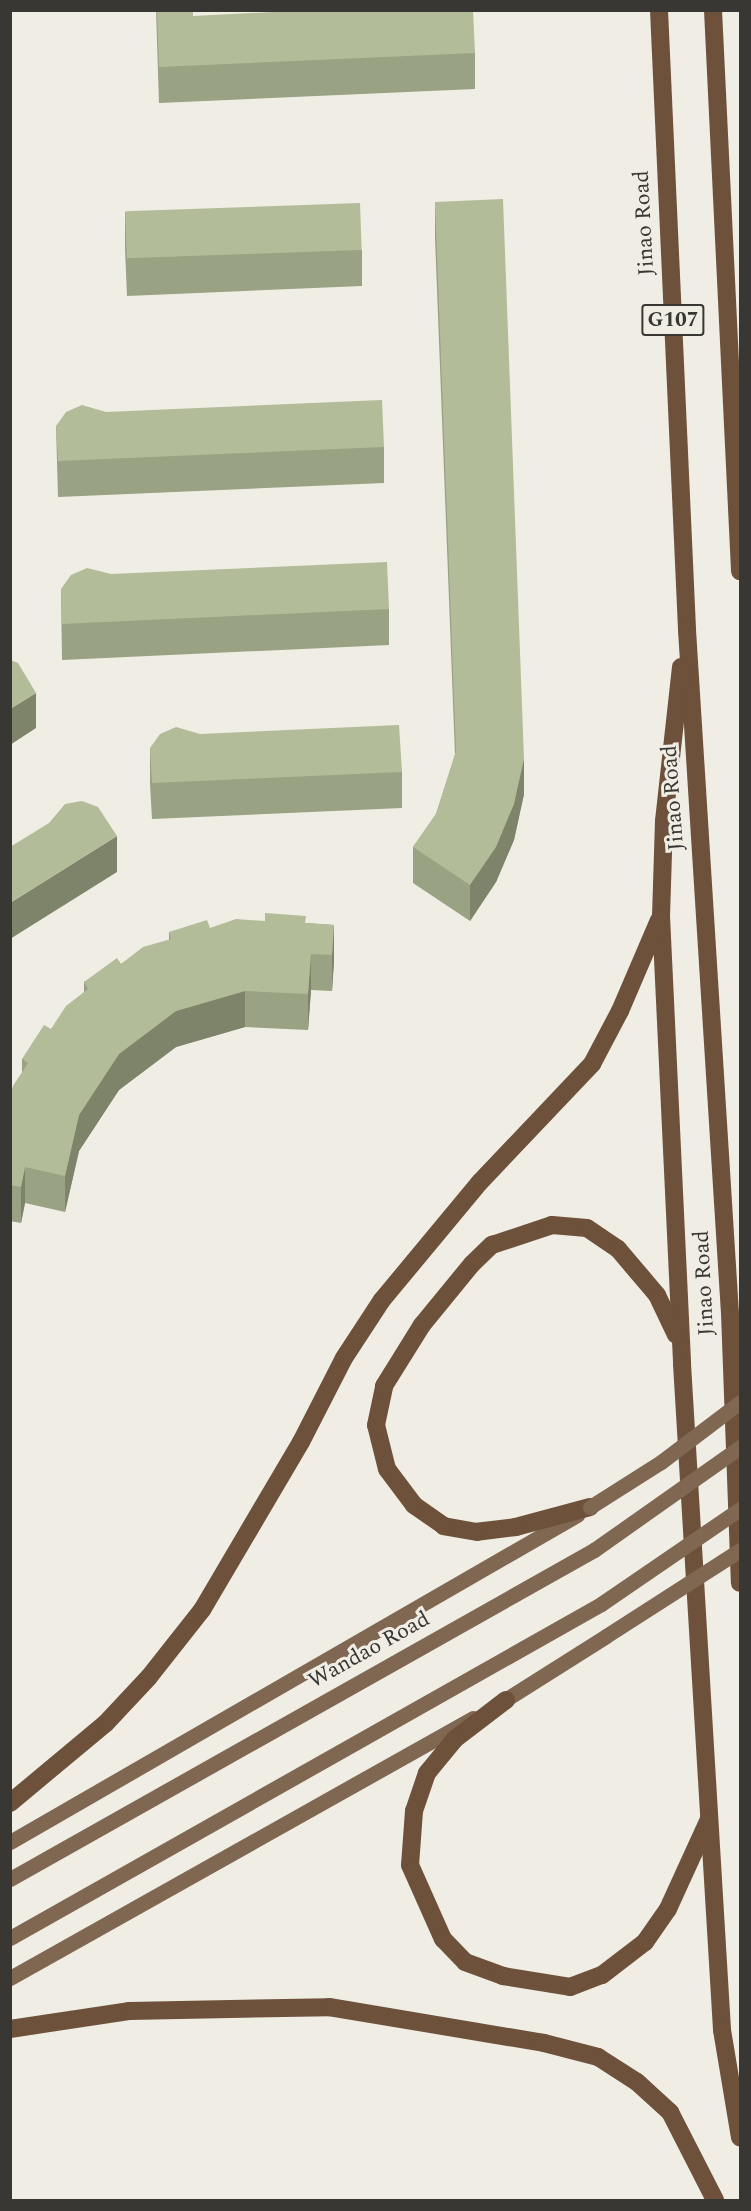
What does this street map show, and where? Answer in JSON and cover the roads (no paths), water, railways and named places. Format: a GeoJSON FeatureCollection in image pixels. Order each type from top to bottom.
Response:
{"type":"FeatureCollection","features":[{"type":"Feature","properties":{"kind":"highway","name":"Jinao Road"},"geometry":{"type":"LineString","coordinates":[[659,10],[687,630],[730,1313],[741,1583]]}},
{"type":"Feature","properties":{"kind":"highway","name":"G107"},"geometry":{"type":"LineString","coordinates":[[712,10],[741,571]]}},
{"type":"Feature","properties":{"kind":"highway"},"geometry":{"type":"LineString","coordinates":[[724,266],[741,305]]}},
{"type":"Feature","properties":{"kind":"highway"},"geometry":{"type":"LineString","coordinates":[[687,630],[664,821],[661,916],[682,1364],[711,1815],[722,2030],[741,2138]]}},
{"type":"Feature","properties":{"kind":"highway"},"geometry":{"type":"LineString","coordinates":[[10,1803],[106,1723],[149,1677],[202,1610],[301,1442],[344,1358],[382,1300],[480,1182],[592,1064],[620,1011],[661,916]]}},
{"type":"Feature","properties":{"kind":"highway"},"geometry":{"type":"LineString","coordinates":[[590,1507],[516,1527],[477,1532],[444,1526],[414,1506],[387,1468],[376,1425],[384,1386],[422,1325],[492,1245],[552,1225],[587,1228],[618,1249],[657,1295],[673,1323],[682,1364]]}},
{"type":"Feature","properties":{"kind":"highway"},"geometry":{"type":"LineString","coordinates":[[506,1700],[455,1739],[427,1773],[414,1811],[410,1865],[443,1939],[465,1962],[502,1976],[570,1987],[602,1976],[651,1934],[668,1909],[711,1815]]}},
{"type":"Feature","properties":{"kind":"highway"},"geometry":{"type":"LineString","coordinates":[[10,2029],[129,2011],[329,2007],[544,2043],[598,2057],[637,2082],[670,2112],[715,2200]]}},
{"type":"Feature","properties":{"kind":"main road"},"geometry":{"type":"LineString","coordinates":[[10,1842],[590,1507],[662,1462],[741,1402]]}},
{"type":"Feature","properties":{"kind":"main road","name":"Wandao Road"},"geometry":{"type":"LineString","coordinates":[[10,1879],[594,1550],[741,1447]]}},
{"type":"Feature","properties":{"kind":"main road"},"geometry":{"type":"LineString","coordinates":[[10,1938],[601,1604],[741,1509]]}},
{"type":"Feature","properties":{"kind":"main road"},"geometry":{"type":"LineString","coordinates":[[10,1978],[506,1700],[741,1550]]}}]}
